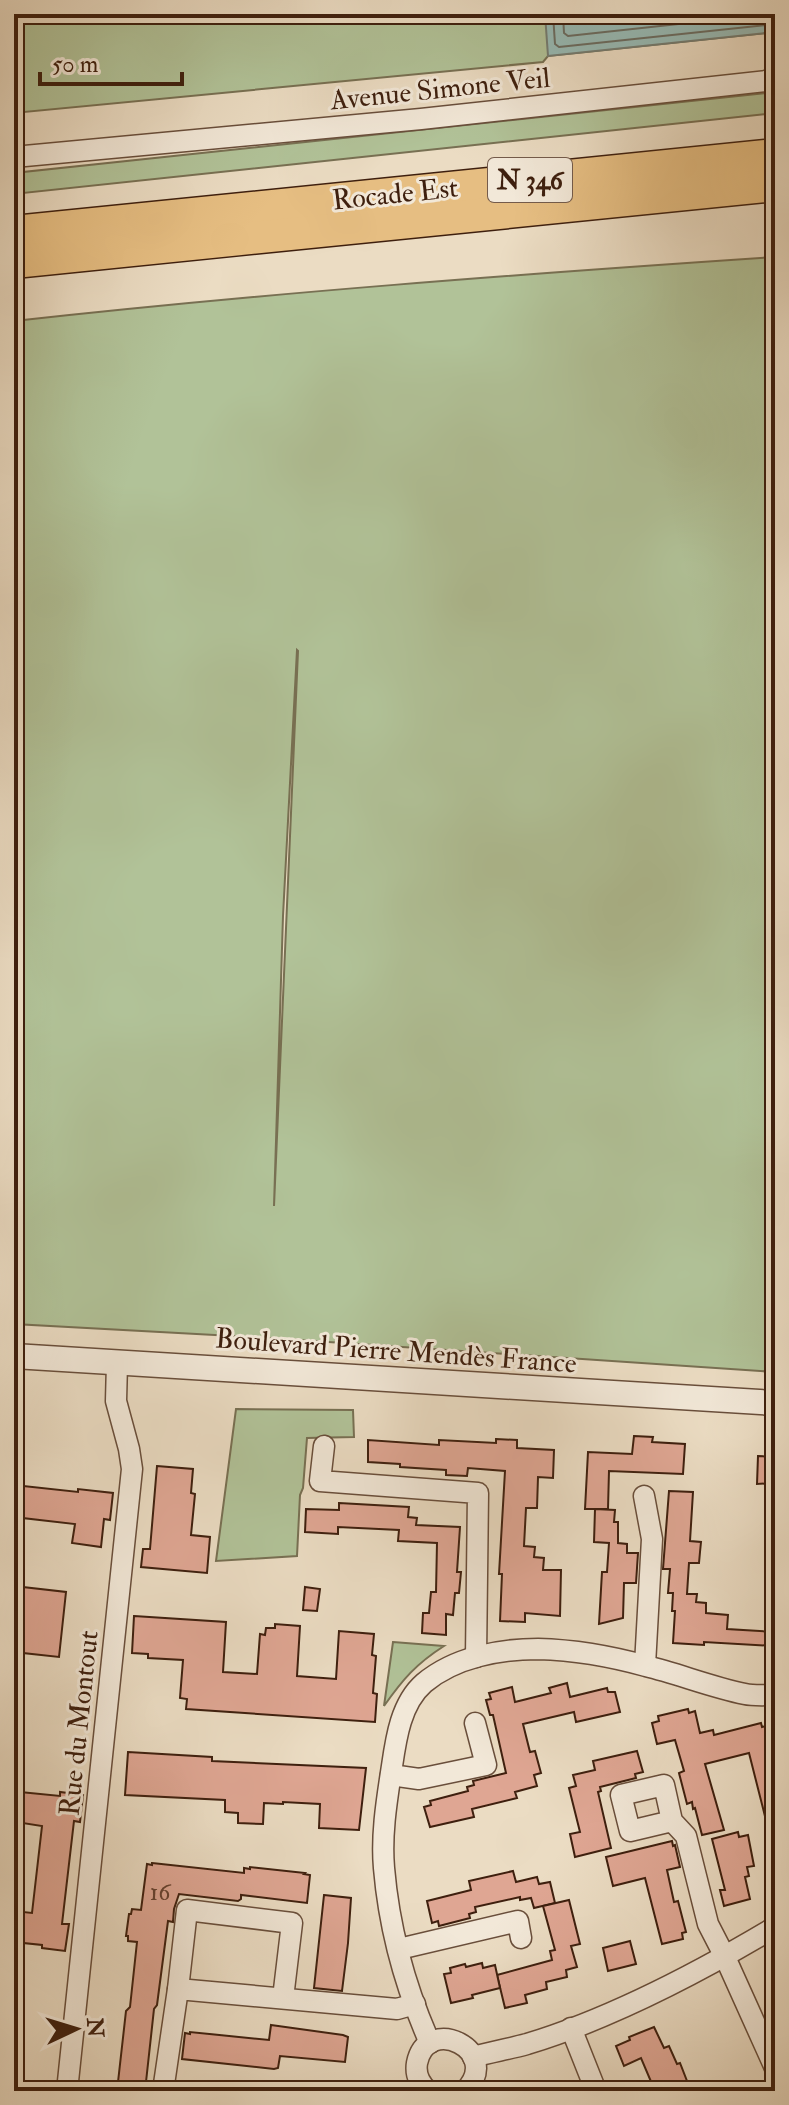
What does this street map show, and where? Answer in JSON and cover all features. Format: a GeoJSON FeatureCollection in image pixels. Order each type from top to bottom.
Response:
{"type":"FeatureCollection","features":[{"type":"Feature","properties":{"kind":"highway","name":"Rocade Est"},"geometry":{"type":"LineString","coordinates":[[14,232],[775,155]]}},
{"type":"Feature","properties":{"kind":"highway","name":"Rocade Est"},"geometry":{"type":"LineString","coordinates":[[14,262],[775,185]]}},
{"type":"Feature","properties":{"kind":"street","name":"Avenue Simone Veil"},"geometry":{"type":"LineString","coordinates":[[14,157],[405,120],[775,80]]}},
{"type":"Feature","properties":{"kind":"street","name":"Boulevard Pierre Mendès France"},"geometry":{"type":"LineString","coordinates":[[14,1356],[775,1403]]}},
{"type":"Feature","properties":{"kind":"street","name":"Rue du Montout"},"geometry":{"type":"LineString","coordinates":[[67,2091],[132,1469],[116,1401],[117,1363]]}},
{"type":"Feature","properties":{"kind":"street"},"geometry":{"type":"LineString","coordinates":[[324,1446],[320,1481],[478,1493],[476,1657]]}},
{"type":"Feature","properties":{"kind":"street"},"geometry":{"type":"LineString","coordinates":[[644,1496],[652,1539],[645,1665]]}},
{"type":"Feature","properties":{"kind":"street"},"geometry":{"type":"LineString","coordinates":[[430,2043],[399,1949],[384,1867],[385,1816],[397,1731],[410,1702],[423,1684],[444,1669],[476,1657],[508,1651],[547,1650],[593,1654],[645,1665],[747,1694],[775,1695]]}},
{"type":"Feature","properties":{"kind":"street"},"geometry":{"type":"LineString","coordinates":[[391,1775],[419,1779],[486,1765],[475,1723]]}},
{"type":"Feature","properties":{"kind":"street"},"geometry":{"type":"LineString","coordinates":[[672,1821],[686,1836],[708,1924],[775,2068]]}},
{"type":"Feature","properties":{"kind":"street"},"geometry":{"type":"LineString","coordinates":[[163,2091],[187,1910],[292,1923],[283,1998]]}},
{"type":"Feature","properties":{"kind":"street"},"geometry":{"type":"LineString","coordinates":[[399,1949],[518,1921],[521,1938]]}},
{"type":"Feature","properties":{"kind":"street"},"geometry":{"type":"LineString","coordinates":[[473,2057],[527,2044],[607,2015],[725,1957],[775,1927]]}},
{"type":"Feature","properties":{"kind":"street"},"geometry":{"type":"LineString","coordinates":[[178,1989],[397,2009],[415,2004]]}},
{"type":"Feature","properties":{"kind":"street"},"geometry":{"type":"LineString","coordinates":[[571,2028],[596,2091]]}},
{"type":"Feature","properties":{"kind":"street"},"geometry":{"type":"LineString","coordinates":[[428,2091],[419,2080],[418,2059],[430,2043],[439,2039],[460,2042],[473,2057],[476,2067],[474,2077],[465,2091]]}},
{"type":"Feature","properties":{"kind":"green space"},"geometry":{"type":"Polygon","coordinates":[[[14,14],[775,14],[775,32],[548,56],[543,62],[14,113],[14,14]]]}},
{"type":"Feature","properties":{"kind":"green space"},"geometry":{"type":"Polygon","coordinates":[[[775,92],[775,113],[14,194],[14,173],[775,92]]]}},
{"type":"Feature","properties":{"kind":"green space"},"geometry":{"type":"Polygon","coordinates":[[[775,257],[775,1372],[14,1324],[14,321],[489,277],[775,257]],[[298,651],[283,916],[274,1206],[298,651]]]}},
{"type":"Feature","properties":{"kind":"green space"},"geometry":{"type":"Polygon","coordinates":[[[236,1409],[353,1410],[354,1437],[307,1438],[297,1556],[216,1561],[236,1409]]]}},
{"type":"Feature","properties":{"kind":"green space"},"geometry":{"type":"Polygon","coordinates":[[[393,1642],[444,1646],[411,1673],[384,1706],[393,1642]]]}},
{"type":"Feature","properties":{"kind":"water"},"geometry":{"type":"Polygon","coordinates":[[[545,14],[775,14],[775,32],[548,56],[545,14]]]}},
{"type":"Feature","properties":{"kind":"building"},"geometry":{"type":"Polygon","coordinates":[[[634,1436],[653,1437],[652,1442],[685,1444],[683,1474],[609,1471],[608,1509],[585,1509],[588,1452],[632,1454],[634,1436]]]}},
{"type":"Feature","properties":{"kind":"building"},"geometry":{"type":"Polygon","coordinates":[[[496,1439],[517,1440],[517,1448],[554,1450],[553,1478],[538,1477],[537,1508],[526,1508],[524,1546],[535,1547],[534,1557],[544,1558],[543,1570],[561,1570],[560,1616],[525,1613],[525,1622],[500,1621],[502,1574],[499,1574],[505,1471],[468,1468],[467,1476],[446,1475],[446,1470],[368,1462],[368,1440],[439,1445],[439,1440],[496,1443],[496,1439]]]}},
{"type":"Feature","properties":{"kind":"building"},"geometry":{"type":"Polygon","coordinates":[[[758,1456],[775,1457],[775,1483],[757,1484],[758,1456]]]}},
{"type":"Feature","properties":{"kind":"building"},"geometry":{"type":"Polygon","coordinates":[[[157,1466],[193,1469],[191,1493],[195,1494],[191,1535],[210,1537],[207,1573],[141,1567],[143,1549],[150,1549],[157,1466]]]}},
{"type":"Feature","properties":{"kind":"building"},"geometry":{"type":"Polygon","coordinates":[[[14,1485],[113,1493],[110,1520],[104,1519],[101,1547],[72,1543],[75,1524],[14,1517],[14,1485]]]}},
{"type":"Feature","properties":{"kind":"building"},"geometry":{"type":"Polygon","coordinates":[[[669,1491],[693,1492],[690,1541],[701,1542],[699,1563],[689,1563],[687,1594],[697,1594],[696,1602],[706,1603],[706,1613],[728,1615],[727,1629],[775,1632],[775,1646],[673,1643],[675,1611],[672,1611],[673,1593],[668,1593],[670,1569],[663,1569],[669,1491]]]}},
{"type":"Feature","properties":{"kind":"building"},"geometry":{"type":"Polygon","coordinates":[[[339,1503],[409,1507],[408,1517],[417,1518],[416,1525],[460,1527],[459,1593],[455,1593],[453,1615],[446,1614],[446,1635],[422,1633],[423,1613],[429,1613],[431,1592],[436,1592],[437,1543],[398,1541],[399,1530],[338,1527],[338,1534],[305,1532],[306,1509],[339,1510],[339,1503]]]}},
{"type":"Feature","properties":{"kind":"building"},"geometry":{"type":"Polygon","coordinates":[[[595,1509],[615,1510],[618,1543],[627,1544],[627,1553],[638,1553],[636,1583],[624,1583],[623,1618],[599,1624],[602,1572],[607,1572],[609,1543],[594,1542],[595,1509]]]}},
{"type":"Feature","properties":{"kind":"building"},"geometry":{"type":"Polygon","coordinates":[[[14,1586],[66,1592],[59,1657],[14,1652],[14,1586]]]}},
{"type":"Feature","properties":{"kind":"building"},"geometry":{"type":"Polygon","coordinates":[[[305,1587],[320,1589],[317,1611],[303,1610],[305,1587]]]}},
{"type":"Feature","properties":{"kind":"building"},"geometry":{"type":"Polygon","coordinates":[[[134,1616],[226,1622],[223,1672],[257,1674],[260,1634],[265,1635],[266,1628],[275,1628],[275,1624],[300,1626],[297,1676],[336,1679],[339,1631],[374,1634],[375,1722],[186,1709],[187,1699],[180,1698],[183,1660],[148,1658],[148,1654],[132,1653],[134,1616]]]}},
{"type":"Feature","properties":{"kind":"building"},"geometry":{"type":"Polygon","coordinates":[[[567,1683],[570,1697],[607,1688],[608,1692],[615,1692],[620,1712],[576,1722],[574,1712],[523,1724],[530,1752],[535,1751],[541,1773],[534,1775],[537,1786],[515,1792],[517,1798],[472,1809],[474,1817],[430,1827],[424,1807],[431,1805],[430,1801],[468,1791],[467,1787],[474,1785],[473,1781],[506,1773],[493,1715],[490,1715],[486,1700],[491,1699],[489,1693],[512,1687],[515,1702],[551,1693],[549,1688],[567,1683]]]}},
{"type":"Feature","properties":{"kind":"building"},"geometry":{"type":"Polygon","coordinates":[[[688,1709],[689,1713],[695,1711],[700,1733],[713,1730],[714,1735],[761,1723],[762,1727],[770,1725],[775,1747],[775,1836],[770,1836],[749,1753],[705,1764],[724,1830],[702,1835],[695,1808],[692,1802],[687,1804],[679,1773],[684,1771],[675,1740],[657,1744],[652,1723],[659,1721],[658,1716],[688,1709]]]}},
{"type":"Feature","properties":{"kind":"building"},"geometry":{"type":"Polygon","coordinates":[[[637,1751],[643,1772],[635,1774],[636,1778],[600,1787],[601,1791],[598,1792],[611,1848],[575,1857],[570,1834],[580,1832],[569,1788],[576,1786],[573,1775],[595,1770],[593,1761],[637,1751]]]}},
{"type":"Feature","properties":{"kind":"building"},"geometry":{"type":"Polygon","coordinates":[[[128,1752],[212,1757],[212,1761],[366,1768],[359,1830],[319,1828],[320,1804],[264,1803],[263,1824],[238,1823],[238,1813],[225,1812],[225,1800],[125,1795],[128,1752]]]}},
{"type":"Feature","properties":{"kind":"building"},"geometry":{"type":"Polygon","coordinates":[[[20,1792],[83,1795],[80,1822],[74,1821],[62,1924],[69,1924],[65,1951],[14,1942],[14,1911],[32,1913],[42,1826],[16,1822],[20,1792]]]}},
{"type":"Feature","properties":{"kind":"building"},"geometry":{"type":"Polygon","coordinates":[[[738,1832],[739,1837],[748,1835],[754,1866],[747,1867],[749,1876],[745,1877],[750,1899],[724,1906],[720,1890],[725,1890],[712,1839],[738,1832]]]}},
{"type":"Feature","properties":{"kind":"building"},"geometry":{"type":"Polygon","coordinates":[[[672,1841],[680,1867],[667,1870],[674,1902],[678,1901],[686,1932],[682,1933],[683,1939],[662,1944],[645,1878],[613,1886],[606,1857],[672,1841]]]}},
{"type":"Feature","properties":{"kind":"building"},"geometry":{"type":"Polygon","coordinates":[[[147,1864],[244,1873],[244,1868],[250,1867],[305,1873],[310,1875],[307,1903],[241,1895],[238,1901],[179,1894],[173,1922],[168,1921],[145,2091],[117,2091],[137,1942],[128,1941],[126,1936],[129,1914],[132,1909],[141,1910],[147,1864]]]}},
{"type":"Feature","properties":{"kind":"building"},"geometry":{"type":"Polygon","coordinates":[[[513,1871],[516,1882],[537,1877],[539,1884],[550,1882],[555,1903],[534,1908],[531,1898],[520,1900],[520,1897],[475,1907],[476,1912],[469,1914],[470,1918],[439,1926],[438,1921],[432,1923],[427,1901],[471,1890],[469,1881],[513,1871]]]}},
{"type":"Feature","properties":{"kind":"building"},"geometry":{"type":"Polygon","coordinates":[[[324,1895],[351,1898],[342,1991],[314,1988],[324,1895]]]}},
{"type":"Feature","properties":{"kind":"building"},"geometry":{"type":"Polygon","coordinates":[[[569,1900],[580,1944],[571,1946],[577,1967],[566,1970],[567,1977],[546,1982],[547,1989],[525,1995],[527,2003],[505,2008],[497,1975],[552,1960],[550,1951],[555,1950],[543,1906],[569,1900]]]}},
{"type":"Feature","properties":{"kind":"building"},"geometry":{"type":"Polygon","coordinates":[[[630,1941],[636,1964],[608,1971],[603,1948],[630,1941]]]}},
{"type":"Feature","properties":{"kind":"building"},"geometry":{"type":"Polygon","coordinates":[[[482,1963],[483,1968],[495,1965],[500,1988],[451,2003],[444,1974],[451,1973],[450,1968],[482,1963]]]}},
{"type":"Feature","properties":{"kind":"building"},"geometry":{"type":"Polygon","coordinates":[[[271,2025],[348,2037],[345,2062],[280,2056],[278,2068],[274,2069],[182,2059],[185,2033],[269,2040],[271,2025]]]}},
{"type":"Feature","properties":{"kind":"building"},"geometry":{"type":"Polygon","coordinates":[[[654,2027],[664,2048],[669,2046],[677,2064],[680,2063],[689,2091],[655,2091],[641,2058],[624,2066],[616,2046],[654,2027]]]}}]}
